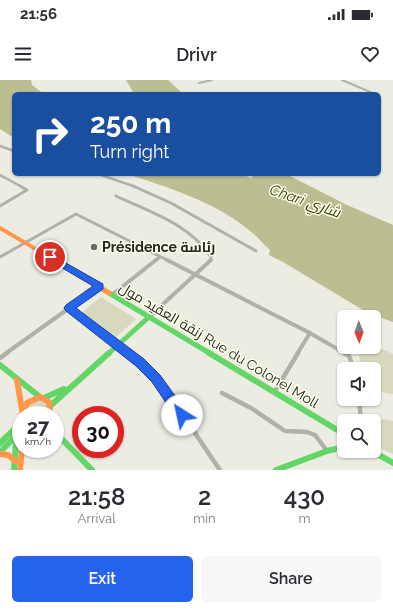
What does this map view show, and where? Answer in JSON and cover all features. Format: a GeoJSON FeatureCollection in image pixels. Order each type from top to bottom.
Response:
{"type":"FeatureCollection","features":[{"type":"Feature","properties":{"kind":"main road","name":"زنقة العقيد مول Rue du Colonel Moll"},"geometry":{"type":"LineString","coordinates":[[0,228],[100,286],[337,430]]}},
{"type":"Feature","properties":{"kind":"main road"},"geometry":{"type":"LineString","coordinates":[[0,365],[17,380],[47,399],[50,406],[150,316]]}},
{"type":"Feature","properties":{"kind":"main road"},"geometry":{"type":"LineString","coordinates":[[17,380],[21,406]]}},
{"type":"Feature","properties":{"kind":"main road"},"geometry":{"type":"LineString","coordinates":[[24,406],[27,402],[71,386]]}},
{"type":"Feature","properties":{"kind":"main road"},"geometry":{"type":"LineString","coordinates":[[0,443],[12,432]]}},
{"type":"Feature","properties":{"kind":"main road"},"geometry":{"type":"LineString","coordinates":[[12,440],[0,453],[8,455],[15,461]]}},
{"type":"Feature","properties":{"kind":"main road"},"geometry":{"type":"LineString","coordinates":[[64,441],[92,470]]}},
{"type":"Feature","properties":{"kind":"main road"},"geometry":{"type":"LineString","coordinates":[[276,470],[337,449]]}},
{"type":"Feature","properties":{"kind":"main road"},"geometry":{"type":"LineString","coordinates":[[381,456],[393,463]]}},
{"type":"Feature","properties":{"kind":"main road"},"geometry":{"type":"LineString","coordinates":[[14,470],[15,458]]}},
{"type":"Feature","properties":{"kind":"main road"},"geometry":{"type":"LineString","coordinates":[[20,470],[21,458]]}},
{"type":"Feature","properties":{"kind":"street"},"geometry":{"type":"LineString","coordinates":[[199,83],[212,80]]}},
{"type":"Feature","properties":{"kind":"street"},"geometry":{"type":"LineString","coordinates":[[342,80],[370,92]]}},
{"type":"Feature","properties":{"kind":"street"},"geometry":{"type":"LineString","coordinates":[[0,146],[12,150]]}},
{"type":"Feature","properties":{"kind":"street"},"geometry":{"type":"LineString","coordinates":[[0,150],[5,148]]}},
{"type":"Feature","properties":{"kind":"street"},"geometry":{"type":"LineString","coordinates":[[0,175],[27,190],[0,206]]}},
{"type":"Feature","properties":{"kind":"street"},"geometry":{"type":"LineString","coordinates":[[104,176],[139,188],[171,203],[256,251]]}},
{"type":"Feature","properties":{"kind":"street"},"geometry":{"type":"LineString","coordinates":[[116,196],[165,217],[181,228],[210,255],[211,260],[150,316]]}},
{"type":"Feature","properties":{"kind":"street"},"geometry":{"type":"LineString","coordinates":[[0,257],[70,216],[76,214],[310,333],[349,356],[351,362]]}},
{"type":"Feature","properties":{"kind":"street"},"geometry":{"type":"LineString","coordinates":[[113,294],[160,257]]}},
{"type":"Feature","properties":{"kind":"street"},"geometry":{"type":"LineString","coordinates":[[0,358],[100,286]]}},
{"type":"Feature","properties":{"kind":"street"},"geometry":{"type":"LineString","coordinates":[[69,308],[140,362],[156,379],[220,470]]}},
{"type":"Feature","properties":{"kind":"street"},"geometry":{"type":"LineString","coordinates":[[275,391],[310,333]]}},
{"type":"Feature","properties":{"kind":"street"},"geometry":{"type":"LineString","coordinates":[[222,393],[251,408],[285,431],[290,433],[312,433],[318,438],[327,451]]}},
{"type":"Feature","properties":{"kind":"shaded area"},"geometry":{"type":"Polygon","coordinates":[[[101,297],[136,319],[115,338],[80,314],[101,297]]]}},
{"type":"Feature","properties":{"kind":"shaded area"},"geometry":{"type":"Polygon","coordinates":[[[381,348],[393,354],[393,394],[381,392],[381,362],[360,362],[359,354],[381,354],[381,348]]]}},
{"type":"Feature","properties":{"kind":"shaded area"},"geometry":{"type":"Polygon","coordinates":[[[40,399],[48,404],[47,406],[28,406],[29,403],[40,399]]]}},
{"type":"Feature","properties":{"kind":"shaded area"},"geometry":{"type":"Polygon","coordinates":[[[381,419],[393,421],[393,454],[382,449],[381,419]]]}},
{"type":"Feature","properties":{"kind":"water"},"geometry":{"type":"Polygon","coordinates":[[[0,80],[31,80],[32,85],[41,92],[12,92],[12,137],[0,129],[0,80]]]}},
{"type":"Feature","properties":{"kind":"water"},"geometry":{"type":"Polygon","coordinates":[[[126,80],[168,80],[181,92],[133,92],[126,80]]]}},
{"type":"Feature","properties":{"kind":"water","name":"Chari شاري"},"geometry":{"type":"Polygon","coordinates":[[[134,176],[246,176],[251,178],[253,177],[252,176],[290,176],[347,205],[393,225],[393,322],[381,318],[381,310],[363,310],[269,255],[270,250],[255,235],[237,221],[192,197],[134,176]]]}},
{"type":"Feature","properties":{"kind":"traffic: fast"},"geometry":{"type":"LineString","coordinates":[[109,293],[337,430]]}},
{"type":"Feature","properties":{"kind":"traffic: fast"},"geometry":{"type":"LineString","coordinates":[[50,406],[150,316]]}},
{"type":"Feature","properties":{"kind":"traffic: fast"},"geometry":{"type":"LineString","coordinates":[[0,365],[40,397]]}},
{"type":"Feature","properties":{"kind":"traffic: fast"},"geometry":{"type":"LineString","coordinates":[[44,398],[64,389]]}},
{"type":"Feature","properties":{"kind":"traffic: fast"},"geometry":{"type":"LineString","coordinates":[[0,443],[12,432]]}},
{"type":"Feature","properties":{"kind":"traffic: fast"},"geometry":{"type":"LineString","coordinates":[[0,452],[12,440]]}},
{"type":"Feature","properties":{"kind":"traffic: fast"},"geometry":{"type":"LineString","coordinates":[[64,441],[92,470]]}},
{"type":"Feature","properties":{"kind":"traffic: fast"},"geometry":{"type":"LineString","coordinates":[[276,470],[337,449]]}},
{"type":"Feature","properties":{"kind":"traffic: fast"},"geometry":{"type":"LineString","coordinates":[[381,456],[393,463]]}},
{"type":"Feature","properties":{"kind":"traffic: fast"},"geometry":{"type":"LineString","coordinates":[[14,470],[15,458]]}},
{"type":"Feature","properties":{"kind":"traffic: slow"},"geometry":{"type":"LineString","coordinates":[[0,228],[109,293]]}},
{"type":"Feature","properties":{"kind":"traffic: slow"},"geometry":{"type":"LineString","coordinates":[[17,380],[21,406]]}},
{"type":"Feature","properties":{"kind":"traffic: slow"},"geometry":{"type":"LineString","coordinates":[[25,406],[33,399],[40,397],[49,402],[49,406]]}},
{"type":"Feature","properties":{"kind":"traffic: slow"},"geometry":{"type":"LineString","coordinates":[[0,454],[8,455],[15,461]]}},
{"type":"Feature","properties":{"kind":"traffic: slow"},"geometry":{"type":"LineString","coordinates":[[20,470],[21,458]]}},
{"type":"Feature","properties":{"kind":"place","name":"Présidence رئاسة"},"geometry":{"type":"Point","coordinates":[94,247]}},
{"type":"Feature","properties":{"kind":"route"},"geometry":{"type":"LineString","coordinates":[[50,257],[100,286],[69,308],[140,362],[156,379],[182,415]]}}]}
